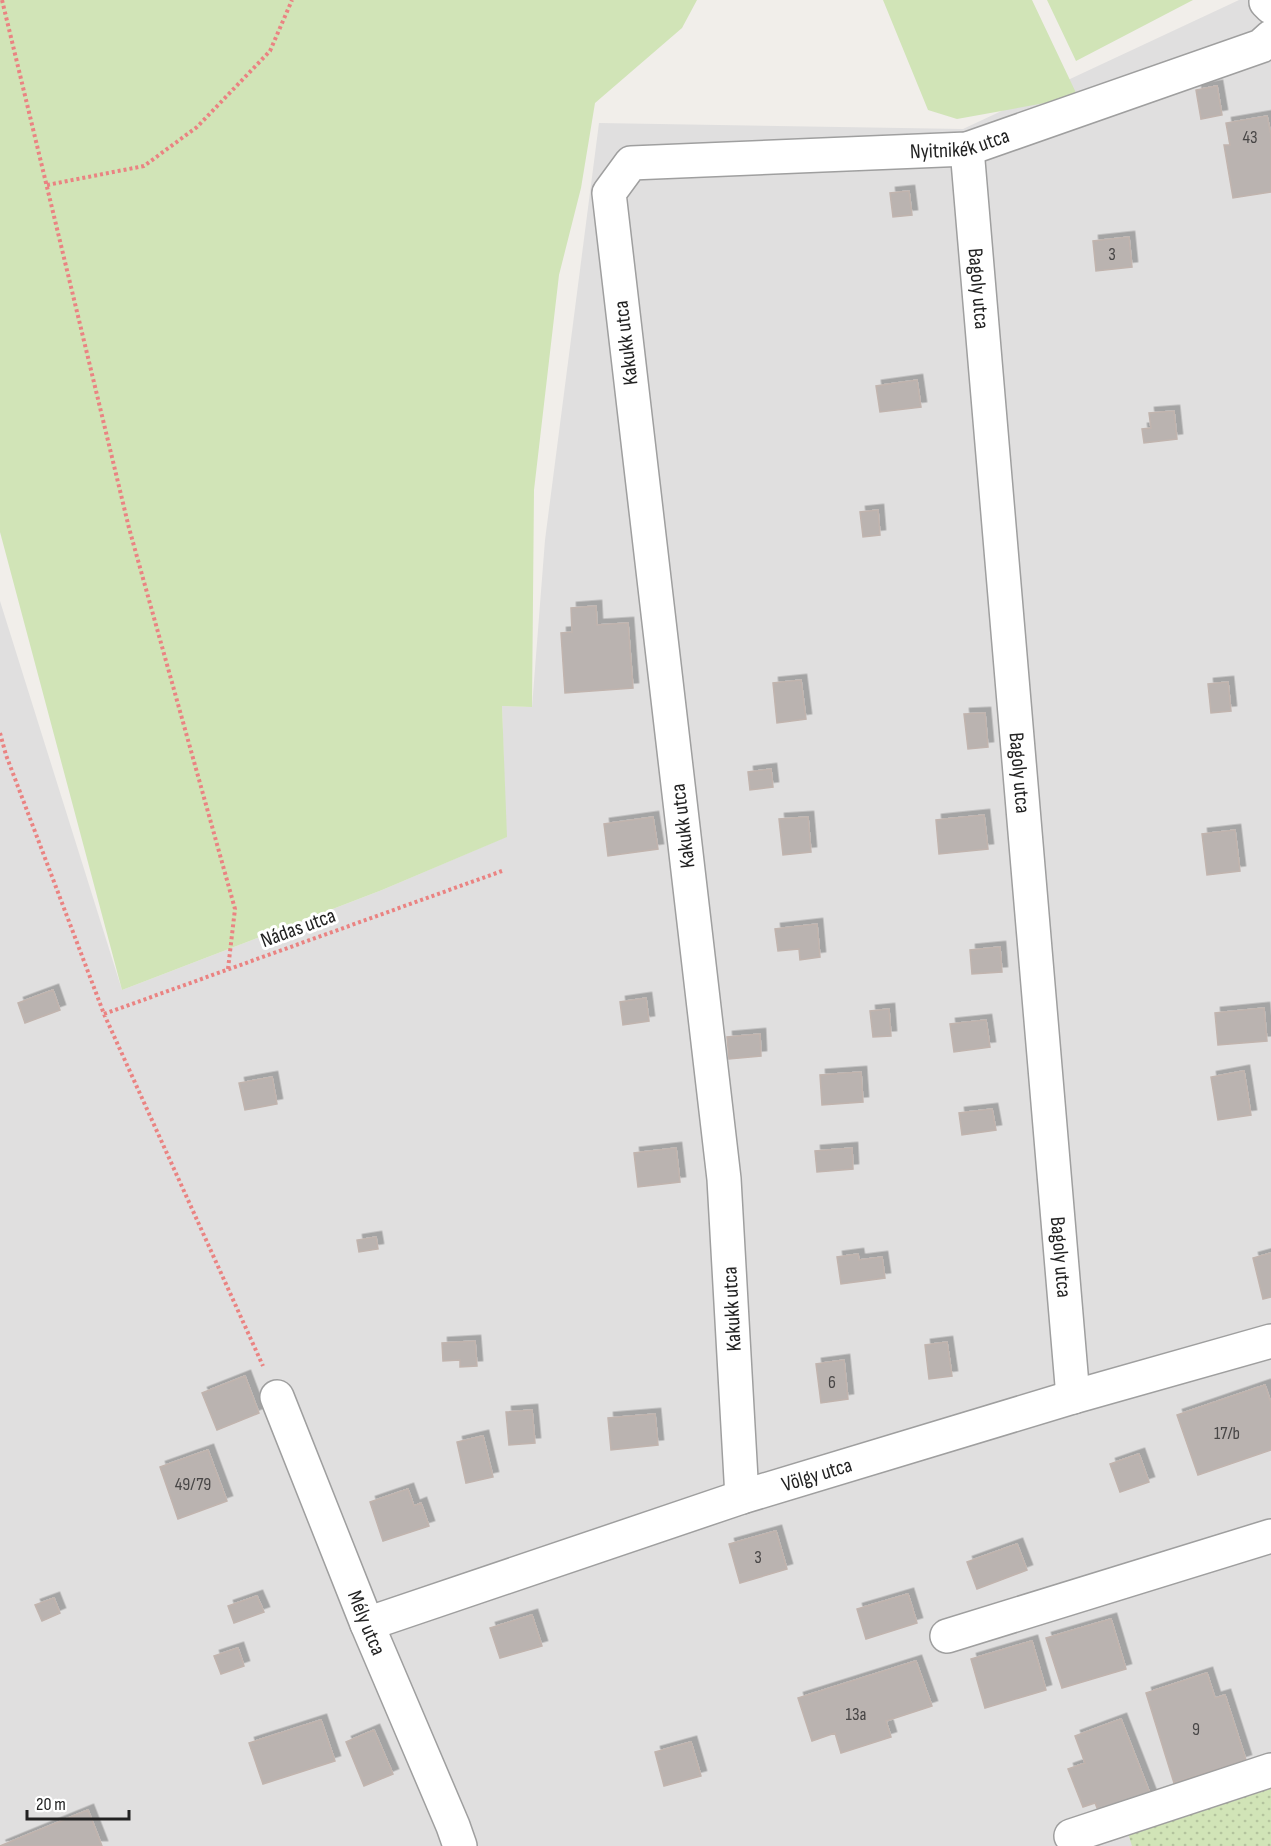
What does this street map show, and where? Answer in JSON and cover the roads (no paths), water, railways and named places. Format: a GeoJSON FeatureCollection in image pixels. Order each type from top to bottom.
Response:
{"type":"FeatureCollection","features":[{"type":"Feature","properties":{"kind":"street","name":"Nyitnikék utca"},"geometry":{"type":"LineString","coordinates":[[631,163],[967,148],[1261,46],[1271,37]]}},
{"type":"Feature","properties":{"kind":"street","name":"Bagoly utca"},"geometry":{"type":"LineString","coordinates":[[967,148],[1073,1397]]}},
{"type":"Feature","properties":{"kind":"street","name":"Kakukk utca"},"geometry":{"type":"LineString","coordinates":[[631,163],[609,193],[724,1179],[742,1497]]}},
{"type":"Feature","properties":{"kind":"street","name":"Völgy utca"},"geometry":{"type":"LineString","coordinates":[[368,1624],[742,1497],[1073,1397],[1271,1341]]}},
{"type":"Feature","properties":{"kind":"street","name":"Mély utca"},"geometry":{"type":"LineString","coordinates":[[277,1397],[368,1624],[453,1826],[459,1846]]}},
{"type":"Feature","properties":{"kind":"street"},"geometry":{"type":"LineString","coordinates":[[947,1636],[1271,1536]]}},
{"type":"Feature","properties":{"kind":"street"},"geometry":{"type":"LineString","coordinates":[[1071,1836],[1271,1770]]}}]}
